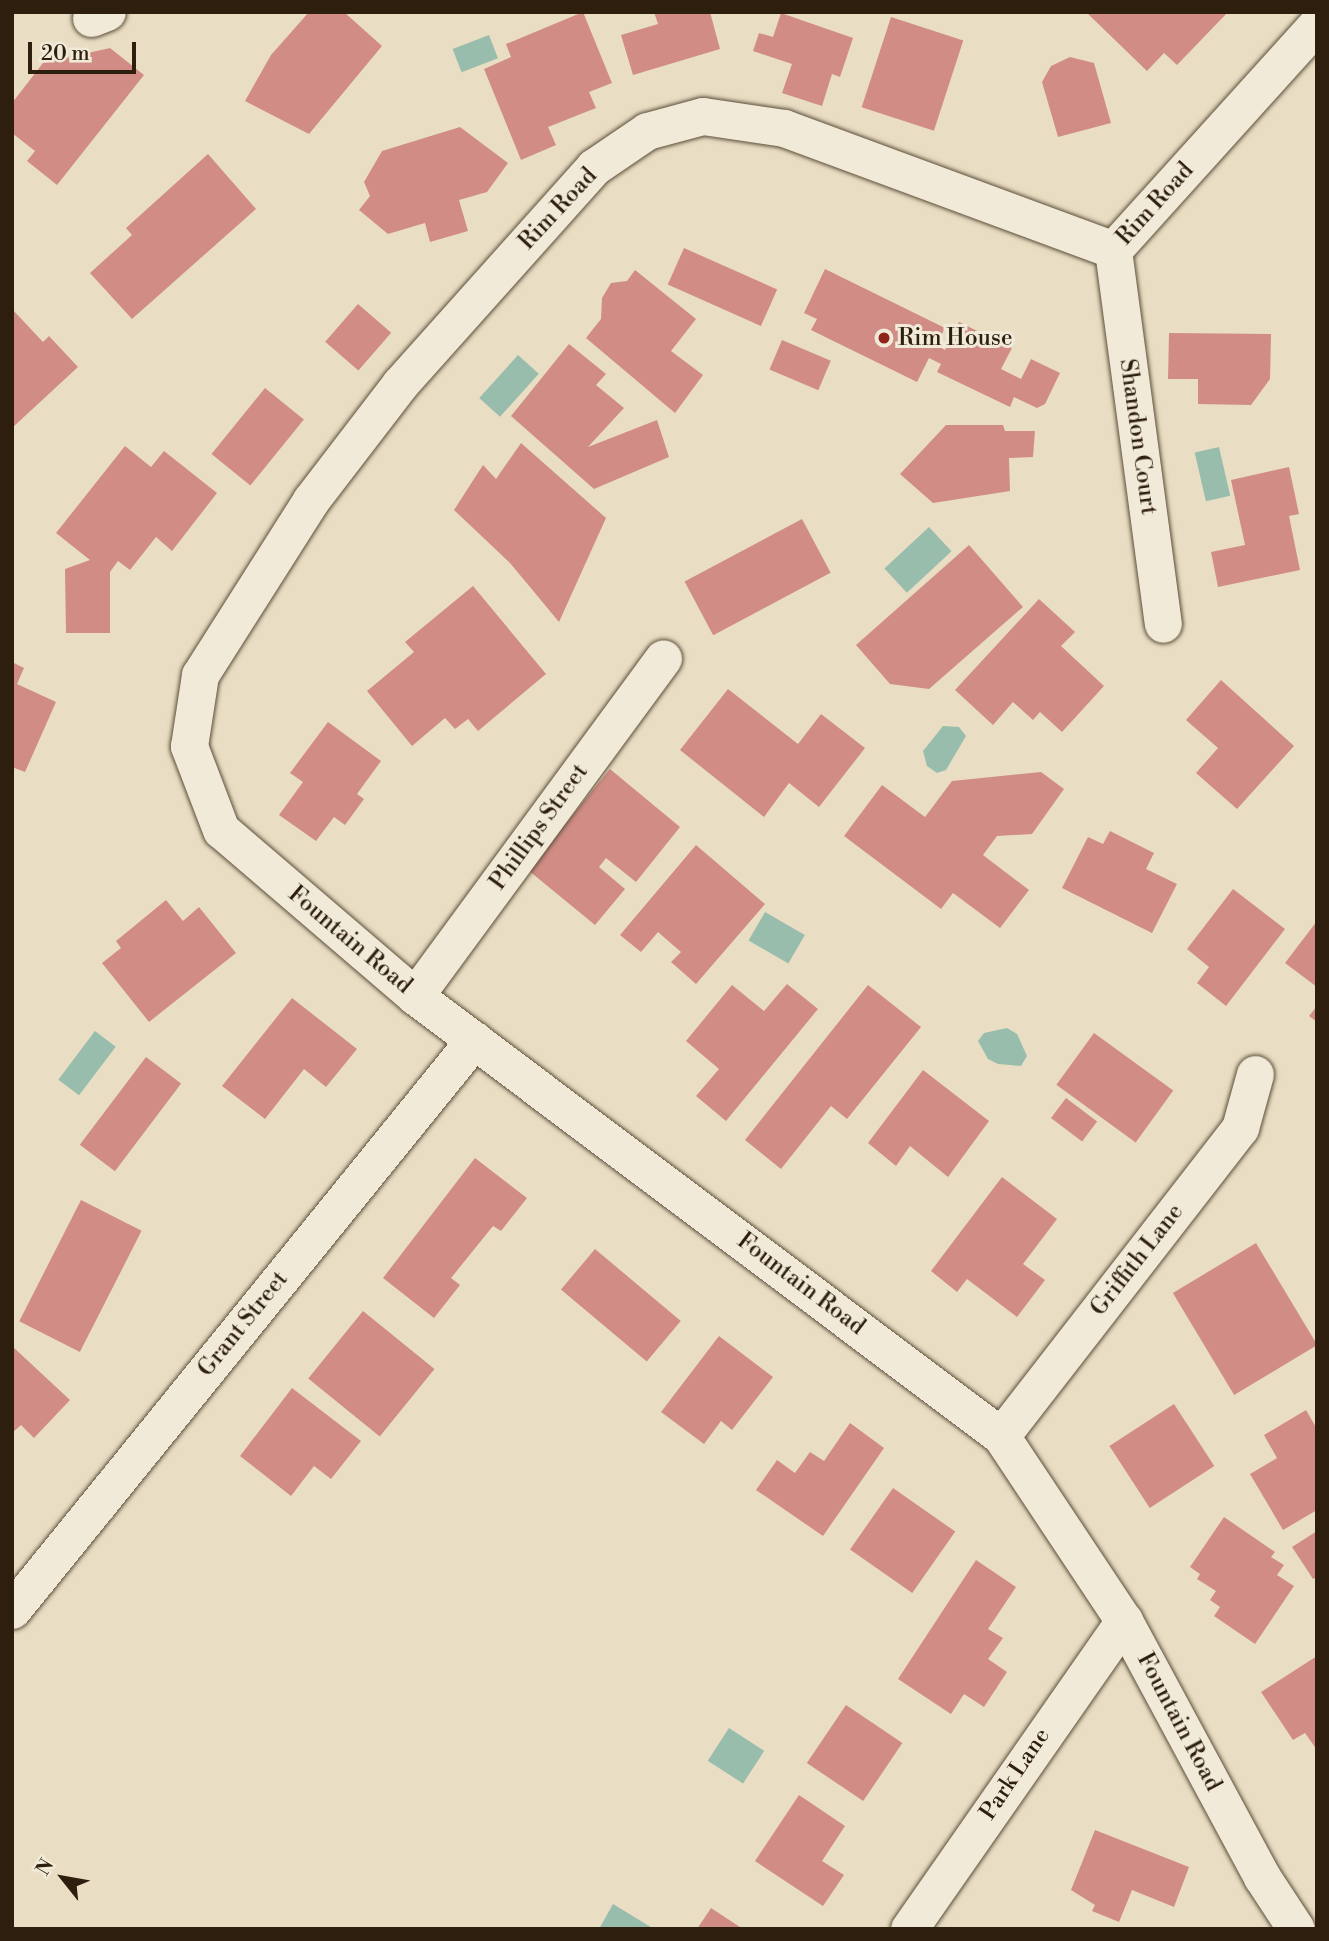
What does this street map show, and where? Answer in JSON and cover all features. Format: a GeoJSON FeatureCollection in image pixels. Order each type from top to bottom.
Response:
{"type":"FeatureCollection","features":[{"type":"Feature","properties":{"kind":"street","name":"Rim Road"},"geometry":{"type":"LineString","coordinates":[[189,747],[200,675],[311,500],[400,384],[594,167],[647,131],[703,116],[784,128],[1113,250],[1317,24]]}},
{"type":"Feature","properties":{"kind":"street","name":"Shandon Court"},"geometry":{"type":"LineString","coordinates":[[1113,250],[1163,624]]}},
{"type":"Feature","properties":{"kind":"street","name":"Phillips Street"},"geometry":{"type":"LineString","coordinates":[[415,996],[663,658]]}},
{"type":"Feature","properties":{"kind":"street","name":"Fountain Road"},"geometry":{"type":"LineString","coordinates":[[189,747],[221,830],[415,996],[1001,1436],[1125,1621],[1262,1877],[1296,1929]]}},
{"type":"Feature","properties":{"kind":"street","name":"Grant Street"},"geometry":{"type":"LineString","coordinates":[[12,1610],[474,1040]]}},
{"type":"Feature","properties":{"kind":"street","name":"Griffith Lane"},"geometry":{"type":"LineString","coordinates":[[1001,1436],[1240,1128],[1255,1074]]}},
{"type":"Feature","properties":{"kind":"street","name":"Park Lane"},"geometry":{"type":"LineString","coordinates":[[909,1929],[1125,1621]]}},
{"type":"Feature","properties":{"kind":"shaded area"},"geometry":{"type":"Polygon","coordinates":[[[489,35],[498,58],[462,72],[453,49],[489,35]]]}},
{"type":"Feature","properties":{"kind":"shaded area"},"geometry":{"type":"Polygon","coordinates":[[[518,355],[539,374],[500,417],[479,398],[518,355]]]}},
{"type":"Feature","properties":{"kind":"shaded area"},"geometry":{"type":"Polygon","coordinates":[[[1219,447],[1230,496],[1206,501],[1195,453],[1219,447]]]}},
{"type":"Feature","properties":{"kind":"shaded area"},"geometry":{"type":"Polygon","coordinates":[[[929,527],[952,551],[907,593],[884,569],[929,527]]]}},
{"type":"Feature","properties":{"kind":"shaded area"},"geometry":{"type":"Polygon","coordinates":[[[943,726],[959,727],[966,736],[946,770],[937,773],[927,766],[923,751],[943,726]]]}},
{"type":"Feature","properties":{"kind":"shaded area"},"geometry":{"type":"Polygon","coordinates":[[[765,912],[805,935],[788,964],[748,941],[765,912]]]}},
{"type":"Feature","properties":{"kind":"shaded area"},"geometry":{"type":"Polygon","coordinates":[[[1007,1028],[1017,1034],[1027,1056],[1021,1066],[998,1064],[988,1059],[978,1041],[984,1033],[1007,1028]]]}},
{"type":"Feature","properties":{"kind":"shaded area"},"geometry":{"type":"Polygon","coordinates":[[[95,1031],[116,1047],[79,1095],[58,1080],[95,1031]]]}},
{"type":"Feature","properties":{"kind":"shaded area"},"geometry":{"type":"Polygon","coordinates":[[[729,1728],[764,1751],[743,1784],[708,1761],[729,1728]]]}},
{"type":"Feature","properties":{"kind":"shaded area"},"geometry":{"type":"Polygon","coordinates":[[[613,1904],[654,1929],[599,1929],[613,1904]]]}},
{"type":"Feature","properties":{"kind":"building"},"geometry":{"type":"Polygon","coordinates":[[[309,12],[344,12],[382,46],[309,134],[245,101],[271,55],[309,12]]]}},
{"type":"Feature","properties":{"kind":"building"},"geometry":{"type":"Polygon","coordinates":[[[583,12],[612,83],[589,92],[596,108],[548,127],[556,145],[521,160],[484,69],[511,57],[506,44],[583,12]]]}},
{"type":"Feature","properties":{"kind":"building"},"geometry":{"type":"Polygon","coordinates":[[[654,12],[710,12],[720,49],[633,75],[621,35],[658,24],[654,12]]]}},
{"type":"Feature","properties":{"kind":"building"},"geometry":{"type":"Polygon","coordinates":[[[1086,12],[1228,12],[1177,65],[1164,53],[1147,71],[1086,12]]]}},
{"type":"Feature","properties":{"kind":"building"},"geometry":{"type":"Polygon","coordinates":[[[781,13],[853,38],[840,77],[832,74],[822,106],[782,93],[792,64],[753,51],[759,33],[773,37],[781,13]]]}},
{"type":"Feature","properties":{"kind":"building"},"geometry":{"type":"Polygon","coordinates":[[[891,17],[963,40],[934,131],[862,107],[891,17]]]}},
{"type":"Feature","properties":{"kind":"building"},"geometry":{"type":"Polygon","coordinates":[[[110,48],[144,75],[57,185],[27,161],[35,151],[12,133],[12,103],[43,63],[110,48]]]}},
{"type":"Feature","properties":{"kind":"building"},"geometry":{"type":"Polygon","coordinates":[[[1070,57],[1094,63],[1111,123],[1058,137],[1042,82],[1051,66],[1070,57]]]}},
{"type":"Feature","properties":{"kind":"building"},"geometry":{"type":"Polygon","coordinates":[[[460,127],[508,163],[487,192],[459,200],[468,231],[430,242],[425,223],[388,234],[359,210],[370,196],[364,182],[382,151],[460,127]]]}},
{"type":"Feature","properties":{"kind":"building"},"geometry":{"type":"Polygon","coordinates":[[[208,154],[256,209],[132,319],[90,273],[132,235],[126,228],[208,154]]]}},
{"type":"Feature","properties":{"kind":"building"},"geometry":{"type":"Polygon","coordinates":[[[684,248],[777,289],[761,326],[668,285],[684,248]]]}},
{"type":"Feature","properties":{"kind":"building","name":"Rim House"},"geometry":{"type":"Polygon","coordinates":[[[825,269],[945,328],[936,345],[945,350],[959,322],[1012,348],[1001,369],[1021,379],[1031,359],[1060,373],[1045,404],[1037,408],[1014,397],[1010,407],[937,372],[941,364],[929,358],[917,382],[811,330],[817,319],[804,313],[825,269]]]}},
{"type":"Feature","properties":{"kind":"building"},"geometry":{"type":"Polygon","coordinates":[[[635,270],[696,319],[671,351],[703,375],[675,413],[586,338],[601,319],[602,298],[611,283],[627,281],[635,270]]]}},
{"type":"Feature","properties":{"kind":"building"},"geometry":{"type":"Polygon","coordinates":[[[358,304],[391,333],[358,371],[325,342],[358,304]]]}},
{"type":"Feature","properties":{"kind":"building"},"geometry":{"type":"Polygon","coordinates":[[[12,309],[43,342],[49,336],[78,367],[12,428],[12,309]]]}},
{"type":"Feature","properties":{"kind":"building"},"geometry":{"type":"Polygon","coordinates":[[[1169,333],[1271,334],[1270,379],[1251,405],[1198,404],[1198,379],[1168,379],[1169,333]]]}},
{"type":"Feature","properties":{"kind":"building"},"geometry":{"type":"Polygon","coordinates":[[[782,340],[831,361],[818,390],[769,369],[782,340]]]}},
{"type":"Feature","properties":{"kind":"building"},"geometry":{"type":"Polygon","coordinates":[[[569,344],[606,374],[596,385],[624,408],[588,447],[657,420],[669,457],[594,489],[511,416],[569,344]]]}},
{"type":"Feature","properties":{"kind":"building"},"geometry":{"type":"Polygon","coordinates":[[[265,388],[304,419],[250,486],[212,454],[265,388]]]}},
{"type":"Feature","properties":{"kind":"building"},"geometry":{"type":"Polygon","coordinates":[[[946,425],[1003,425],[1005,431],[1035,431],[1033,457],[1009,458],[1010,491],[933,503],[900,474],[946,425]]]}},
{"type":"Feature","properties":{"kind":"building"},"geometry":{"type":"Polygon","coordinates":[[[521,443],[606,518],[559,622],[510,563],[454,510],[483,465],[496,479],[521,443]]]}},
{"type":"Feature","properties":{"kind":"building"},"geometry":{"type":"Polygon","coordinates":[[[125,446],[151,467],[164,451],[217,493],[172,551],[156,537],[130,570],[118,561],[110,572],[110,633],[66,633],[65,569],[90,560],[56,533],[125,446]]]}},
{"type":"Feature","properties":{"kind":"building"},"geometry":{"type":"Polygon","coordinates":[[[1289,467],[1299,514],[1289,516],[1300,570],[1218,587],[1211,552],[1245,545],[1231,480],[1289,467]]]}},
{"type":"Feature","properties":{"kind":"building"},"geometry":{"type":"Polygon","coordinates":[[[802,519],[831,573],[713,635],[685,581],[802,519]]]}},
{"type":"Feature","properties":{"kind":"building"},"geometry":{"type":"Polygon","coordinates":[[[969,545],[1023,607],[929,689],[890,684],[856,645],[969,545]]]}},
{"type":"Feature","properties":{"kind":"building"},"geometry":{"type":"Polygon","coordinates":[[[473,586],[546,674],[478,731],[468,719],[455,729],[445,718],[412,746],[367,691],[414,652],[405,642],[473,586]]]}},
{"type":"Feature","properties":{"kind":"building"},"geometry":{"type":"Polygon","coordinates":[[[1039,599],[1075,632],[1061,646],[1104,686],[1062,732],[1040,712],[1033,720],[1013,702],[993,725],[955,690],[1039,599]]]}},
{"type":"Feature","properties":{"kind":"building"},"geometry":{"type":"Polygon","coordinates":[[[12,662],[24,668],[17,684],[56,702],[25,772],[12,767],[12,662]]]}},
{"type":"Feature","properties":{"kind":"building"},"geometry":{"type":"Polygon","coordinates":[[[1221,680],[1294,746],[1237,809],[1196,773],[1218,748],[1186,720],[1221,680]]]}},
{"type":"Feature","properties":{"kind":"building"},"geometry":{"type":"Polygon","coordinates":[[[728,689],[798,744],[821,714],[865,748],[819,807],[789,783],[764,817],[680,750],[728,689]]]}},
{"type":"Feature","properties":{"kind":"building"},"geometry":{"type":"Polygon","coordinates":[[[328,722],[381,761],[357,794],[364,799],[345,825],[334,817],[316,841],[279,815],[303,782],[290,773],[328,722]]]}},
{"type":"Feature","properties":{"kind":"building"},"geometry":{"type":"Polygon","coordinates":[[[610,769],[680,827],[636,882],[606,858],[599,867],[625,889],[595,925],[528,870],[610,769]]]}},
{"type":"Feature","properties":{"kind":"building"},"geometry":{"type":"Polygon","coordinates":[[[1041,772],[1064,789],[1032,834],[997,836],[983,855],[1029,890],[1000,928],[953,893],[941,909],[844,836],[882,785],[925,817],[952,781],[1041,772]]]}},
{"type":"Feature","properties":{"kind":"building"},"geometry":{"type":"Polygon","coordinates":[[[1110,831],[1154,853],[1146,869],[1177,884],[1152,933],[1062,888],[1088,837],[1103,844],[1110,831]]]}},
{"type":"Feature","properties":{"kind":"building"},"geometry":{"type":"Polygon","coordinates":[[[696,845],[765,904],[696,984],[671,962],[681,952],[658,932],[641,952],[620,935],[696,845]]]}},
{"type":"Feature","properties":{"kind":"building"},"geometry":{"type":"Polygon","coordinates":[[[1233,889],[1285,929],[1226,1006],[1197,983],[1209,967],[1187,949],[1233,889]]]}},
{"type":"Feature","properties":{"kind":"building"},"geometry":{"type":"Polygon","coordinates":[[[166,900],[183,921],[199,907],[236,953],[149,1022],[102,963],[121,948],[116,941],[166,900]]]}},
{"type":"Feature","properties":{"kind":"building"},"geometry":{"type":"Polygon","coordinates":[[[1317,921],[1317,987],[1285,963],[1317,921]]]}},
{"type":"Feature","properties":{"kind":"building"},"geometry":{"type":"Polygon","coordinates":[[[787,984],[818,1009],[726,1121],[696,1096],[719,1069],[686,1041],[732,985],[764,1011],[787,984]]]}},
{"type":"Feature","properties":{"kind":"building"},"geometry":{"type":"Polygon","coordinates":[[[868,985],[921,1027],[847,1119],[831,1106],[781,1169],[745,1140],[868,985]]]}},
{"type":"Feature","properties":{"kind":"building"},"geometry":{"type":"Polygon","coordinates":[[[292,998],[357,1049],[326,1087],[304,1069],[265,1119],[222,1086],[292,998]]]}},
{"type":"Feature","properties":{"kind":"building"},"geometry":{"type":"Polygon","coordinates":[[[1317,1006],[1317,1022],[1309,1016],[1317,1006]]]}},
{"type":"Feature","properties":{"kind":"building"},"geometry":{"type":"Polygon","coordinates":[[[1094,1033],[1173,1091],[1136,1142],[1056,1085],[1094,1033]]]}},
{"type":"Feature","properties":{"kind":"building"},"geometry":{"type":"Polygon","coordinates":[[[146,1057],[181,1083],[115,1171],[80,1145],[146,1057]]]}},
{"type":"Feature","properties":{"kind":"building"},"geometry":{"type":"Polygon","coordinates":[[[923,1070],[989,1121],[948,1177],[910,1146],[896,1166],[868,1143],[923,1070]]]}},
{"type":"Feature","properties":{"kind":"building"},"geometry":{"type":"Polygon","coordinates":[[[1066,1098],[1097,1121],[1082,1141],[1051,1118],[1066,1098]]]}},
{"type":"Feature","properties":{"kind":"building"},"geometry":{"type":"Polygon","coordinates":[[[475,1158],[527,1198],[501,1231],[493,1226],[451,1278],[460,1285],[434,1318],[383,1278],[475,1158]]]}},
{"type":"Feature","properties":{"kind":"building"},"geometry":{"type":"Polygon","coordinates":[[[1002,1177],[1057,1219],[1023,1264],[1045,1280],[1017,1317],[967,1279],[957,1292],[931,1271],[1002,1177]]]}},
{"type":"Feature","properties":{"kind":"building"},"geometry":{"type":"Polygon","coordinates":[[[81,1200],[142,1231],[80,1352],[19,1321],[81,1200]]]}},
{"type":"Feature","properties":{"kind":"building"},"geometry":{"type":"Polygon","coordinates":[[[1256,1243],[1317,1345],[1234,1395],[1173,1293],[1256,1243]]]}},
{"type":"Feature","properties":{"kind":"building"},"geometry":{"type":"Polygon","coordinates":[[[595,1249],[681,1321],[647,1362],[561,1290],[595,1249]]]}},
{"type":"Feature","properties":{"kind":"building"},"geometry":{"type":"Polygon","coordinates":[[[363,1311],[434,1369],[380,1437],[308,1379],[363,1311]]]}},
{"type":"Feature","properties":{"kind":"building"},"geometry":{"type":"Polygon","coordinates":[[[719,1336],[773,1377],[732,1430],[721,1421],[704,1444],[661,1412],[719,1336]]]}},
{"type":"Feature","properties":{"kind":"building"},"geometry":{"type":"Polygon","coordinates":[[[12,1346],[70,1400],[34,1438],[21,1425],[12,1433],[12,1346]]]}},
{"type":"Feature","properties":{"kind":"building"},"geometry":{"type":"Polygon","coordinates":[[[292,1388],[361,1441],[331,1479],[314,1466],[291,1496],[240,1456],[292,1388]]]}},
{"type":"Feature","properties":{"kind":"building"},"geometry":{"type":"Polygon","coordinates":[[[1174,1404],[1214,1466],[1150,1508],[1109,1446],[1174,1404]]]}},
{"type":"Feature","properties":{"kind":"building"},"geometry":{"type":"Polygon","coordinates":[[[1306,1410],[1317,1429],[1317,1510],[1283,1530],[1250,1474],[1277,1458],[1264,1435],[1306,1410]]]}},
{"type":"Feature","properties":{"kind":"building"},"geometry":{"type":"Polygon","coordinates":[[[850,1423],[884,1448],[823,1536],[756,1490],[777,1460],[795,1473],[810,1452],[824,1461],[850,1423]]]}},
{"type":"Feature","properties":{"kind":"building"},"geometry":{"type":"Polygon","coordinates":[[[893,1488],[955,1532],[912,1593],[850,1549],[893,1488]]]}},
{"type":"Feature","properties":{"kind":"building"},"geometry":{"type":"Polygon","coordinates":[[[1224,1517],[1275,1552],[1271,1557],[1284,1565],[1277,1575],[1294,1586],[1255,1644],[1214,1616],[1220,1607],[1210,1600],[1216,1591],[1197,1579],[1200,1574],[1190,1567],[1224,1517]]]}},
{"type":"Feature","properties":{"kind":"building"},"geometry":{"type":"Polygon","coordinates":[[[1317,1531],[1317,1577],[1313,1579],[1292,1547],[1317,1531]]]}},
{"type":"Feature","properties":{"kind":"building"},"geometry":{"type":"Polygon","coordinates":[[[976,1560],[1016,1587],[988,1629],[1003,1638],[988,1659],[1007,1672],[984,1707],[964,1694],[951,1714],[898,1679],[976,1560]]]}},
{"type":"Feature","properties":{"kind":"building"},"geometry":{"type":"Polygon","coordinates":[[[1317,1656],[1317,1750],[1305,1733],[1293,1740],[1261,1692],[1317,1656]]]}},
{"type":"Feature","properties":{"kind":"building"},"geometry":{"type":"Polygon","coordinates":[[[846,1705],[902,1743],[863,1801],[807,1763],[846,1705]]]}},
{"type":"Feature","properties":{"kind":"building"},"geometry":{"type":"Polygon","coordinates":[[[799,1795],[845,1826],[822,1861],[844,1875],[823,1906],[755,1861],[799,1795]]]}},
{"type":"Feature","properties":{"kind":"building"},"geometry":{"type":"Polygon","coordinates":[[[1095,1830],[1189,1867],[1174,1907],[1132,1890],[1119,1922],[1092,1911],[1095,1905],[1071,1890],[1095,1830]]]}},
{"type":"Feature","properties":{"kind":"building"},"geometry":{"type":"Polygon","coordinates":[[[711,1908],[743,1929],[697,1929],[711,1908]]]}},
{"type":"Feature","properties":{"kind":"place","name":"Rim House"},"geometry":{"type":"Point","coordinates":[884,338]}}]}
